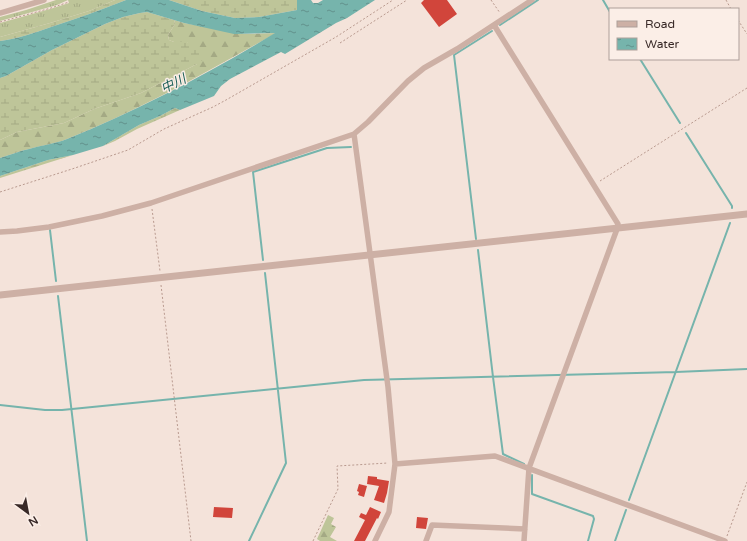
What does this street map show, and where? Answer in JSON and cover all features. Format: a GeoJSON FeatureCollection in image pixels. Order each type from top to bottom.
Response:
{"type":"FeatureCollection","features":[{"type":"Feature","properties":{"kind":"street"},"geometry":{"type":"LineString","coordinates":[[0,13],[44,0]]}},
{"type":"Feature","properties":{"kind":"street"},"geometry":{"type":"LineString","coordinates":[[0,232],[49,227],[102,216],[151,203],[354,134],[368,122],[408,81],[424,68],[457,49],[532,0]]}},
{"type":"Feature","properties":{"kind":"street"},"geometry":{"type":"LineString","coordinates":[[494,25],[618,224],[529,468],[524,541]]}},
{"type":"Feature","properties":{"kind":"street"},"geometry":{"type":"LineString","coordinates":[[354,134],[387,380],[395,464],[389,512],[375,541]]}},
{"type":"Feature","properties":{"kind":"street"},"geometry":{"type":"LineString","coordinates":[[0,295],[747,214]]}},
{"type":"Feature","properties":{"kind":"street"},"geometry":{"type":"LineString","coordinates":[[395,464],[495,456],[725,541]]}},
{"type":"Feature","properties":{"kind":"street"},"geometry":{"type":"LineString","coordinates":[[426,541],[432,525],[525,529]]}},
{"type":"Feature","properties":{"kind":"path"},"geometry":{"type":"LineString","coordinates":[[0,192],[72,170],[128,150],[164,129],[226,100],[336,37],[393,0]]}},
{"type":"Feature","properties":{"kind":"path"},"geometry":{"type":"LineString","coordinates":[[340,43],[407,0]]}},
{"type":"Feature","properties":{"kind":"path"},"geometry":{"type":"LineString","coordinates":[[491,0],[504,18]]}},
{"type":"Feature","properties":{"kind":"path"},"geometry":{"type":"LineString","coordinates":[[0,22],[69,2]]}},
{"type":"Feature","properties":{"kind":"path"},"geometry":{"type":"LineString","coordinates":[[739,22],[747,34]]}},
{"type":"Feature","properties":{"kind":"path"},"geometry":{"type":"LineString","coordinates":[[594,184],[747,88]]}},
{"type":"Feature","properties":{"kind":"path"},"geometry":{"type":"LineString","coordinates":[[151,203],[191,541]]}},
{"type":"Feature","properties":{"kind":"path"},"geometry":{"type":"LineString","coordinates":[[313,541],[338,489],[337,466],[384,463],[395,464]]}},
{"type":"Feature","properties":{"kind":"path"},"geometry":{"type":"LineString","coordinates":[[725,541],[747,482]]}},
{"type":"Feature","properties":{"kind":"green space"},"geometry":{"type":"Polygon","coordinates":[[[56,0],[68,0],[57,5],[0,21],[0,17],[56,0]]]}},
{"type":"Feature","properties":{"kind":"green space"},"geometry":{"type":"Polygon","coordinates":[[[68,0],[115,0],[89,11],[0,37],[0,23],[69,3],[68,0]]]}},
{"type":"Feature","properties":{"kind":"green space"},"geometry":{"type":"Polygon","coordinates":[[[115,0],[126,0],[32,34],[0,41],[0,37],[89,11],[115,0]]]}},
{"type":"Feature","properties":{"kind":"green space"},"geometry":{"type":"Polygon","coordinates":[[[169,0],[297,0],[297,10],[259,17],[235,18],[202,11],[169,0]]]}},
{"type":"Feature","properties":{"kind":"green space"},"geometry":{"type":"Polygon","coordinates":[[[147,12],[174,20],[175,24],[168,35],[169,40],[174,42],[187,42],[203,54],[204,59],[141,93],[94,109],[64,123],[17,132],[0,140],[0,78],[105,24],[123,17],[147,12]]]}},
{"type":"Feature","properties":{"kind":"green space"},"geometry":{"type":"Polygon","coordinates":[[[174,20],[244,34],[276,33],[200,76],[121,116],[62,141],[0,158],[0,140],[17,132],[64,123],[94,109],[141,93],[197,64],[187,42],[174,42],[169,40],[168,35],[175,24],[174,20]]]}},
{"type":"Feature","properties":{"kind":"green space"},"geometry":{"type":"Polygon","coordinates":[[[175,108],[180,110],[103,146],[139,125],[175,108]]]}},
{"type":"Feature","properties":{"kind":"green space"},"geometry":{"type":"Polygon","coordinates":[[[73,155],[0,178],[0,176],[48,160],[73,155]]]}},
{"type":"Feature","properties":{"kind":"green space"},"geometry":{"type":"Polygon","coordinates":[[[328,515],[334,518],[331,524],[336,527],[330,537],[337,541],[320,541],[317,539],[328,515]]]}},
{"type":"Feature","properties":{"kind":"water"},"geometry":{"type":"Polygon","coordinates":[[[126,0],[169,0],[202,11],[235,18],[259,17],[297,10],[297,0],[311,0],[313,3],[318,3],[323,0],[375,0],[285,54],[281,52],[230,79],[221,86],[214,96],[180,110],[175,108],[139,125],[103,146],[73,155],[48,160],[0,176],[0,158],[62,141],[94,128],[199,76],[275,33],[234,34],[184,23],[147,12],[140,13],[123,17],[105,24],[0,78],[0,41],[32,34],[126,0]]]}},
{"type":"Feature","properties":{"kind":"building"},"geometry":{"type":"Polygon","coordinates":[[[424,0],[447,0],[457,14],[439,27],[421,3],[424,0]]]}},
{"type":"Feature","properties":{"kind":"building"},"geometry":{"type":"Polygon","coordinates":[[[368,476],[389,481],[384,503],[374,500],[379,486],[367,484],[368,476]]]}},
{"type":"Feature","properties":{"kind":"building"},"geometry":{"type":"Polygon","coordinates":[[[359,484],[367,486],[364,497],[358,495],[359,492],[357,491],[359,484]]]}},
{"type":"Feature","properties":{"kind":"building"},"geometry":{"type":"Polygon","coordinates":[[[214,507],[233,508],[232,518],[213,517],[214,507]]]}},
{"type":"Feature","properties":{"kind":"building"},"geometry":{"type":"Polygon","coordinates":[[[370,507],[381,512],[378,519],[377,518],[365,541],[354,541],[365,520],[359,517],[361,513],[366,515],[370,507]]]}},
{"type":"Feature","properties":{"kind":"building"},"geometry":{"type":"Polygon","coordinates":[[[417,517],[428,518],[426,529],[416,528],[417,517]]]}},
{"type":"Feature","properties":{"kind":"waterway"},"geometry":{"type":"LineString","coordinates":[[500,25],[538,0]]}},
{"type":"Feature","properties":{"kind":"waterway"},"geometry":{"type":"LineString","coordinates":[[603,0],[609,10]]}},
{"type":"Feature","properties":{"kind":"waterway"},"geometry":{"type":"LineString","coordinates":[[476,239],[454,55],[492,31]]}},
{"type":"Feature","properties":{"kind":"waterway"},"geometry":{"type":"LineString","coordinates":[[641,60],[680,123]]}},
{"type":"Feature","properties":{"kind":"waterway"},"geometry":{"type":"LineString","coordinates":[[686,133],[732,208]]}},
{"type":"Feature","properties":{"kind":"waterway"},"geometry":{"type":"LineString","coordinates":[[263,260],[253,172],[327,148],[351,147]]}},
{"type":"Feature","properties":{"kind":"waterway"},"geometry":{"type":"LineString","coordinates":[[629,500],[730,223]]}},
{"type":"Feature","properties":{"kind":"waterway"},"geometry":{"type":"LineString","coordinates":[[50,230],[56,281]]}},
{"type":"Feature","properties":{"kind":"waterway"},"geometry":{"type":"LineString","coordinates":[[478,250],[503,454],[524,464]]}},
{"type":"Feature","properties":{"kind":"waterway"},"geometry":{"type":"LineString","coordinates":[[249,541],[286,463],[265,273]]}},
{"type":"Feature","properties":{"kind":"waterway"},"geometry":{"type":"LineString","coordinates":[[58,296],[87,541]]}},
{"type":"Feature","properties":{"kind":"waterway"},"geometry":{"type":"LineString","coordinates":[[0,405],[45,410],[62,410],[364,380],[747,369]]}},
{"type":"Feature","properties":{"kind":"waterway"},"geometry":{"type":"LineString","coordinates":[[532,475],[532,494],[593,516],[594,519],[588,541]]}},
{"type":"Feature","properties":{"kind":"waterway"},"geometry":{"type":"LineString","coordinates":[[615,541],[626,510]]}},
{"type":"Feature","properties":{"kind":"water label","name":"中川"},"geometry":{"type":"Point","coordinates":[173,83]}}]}
